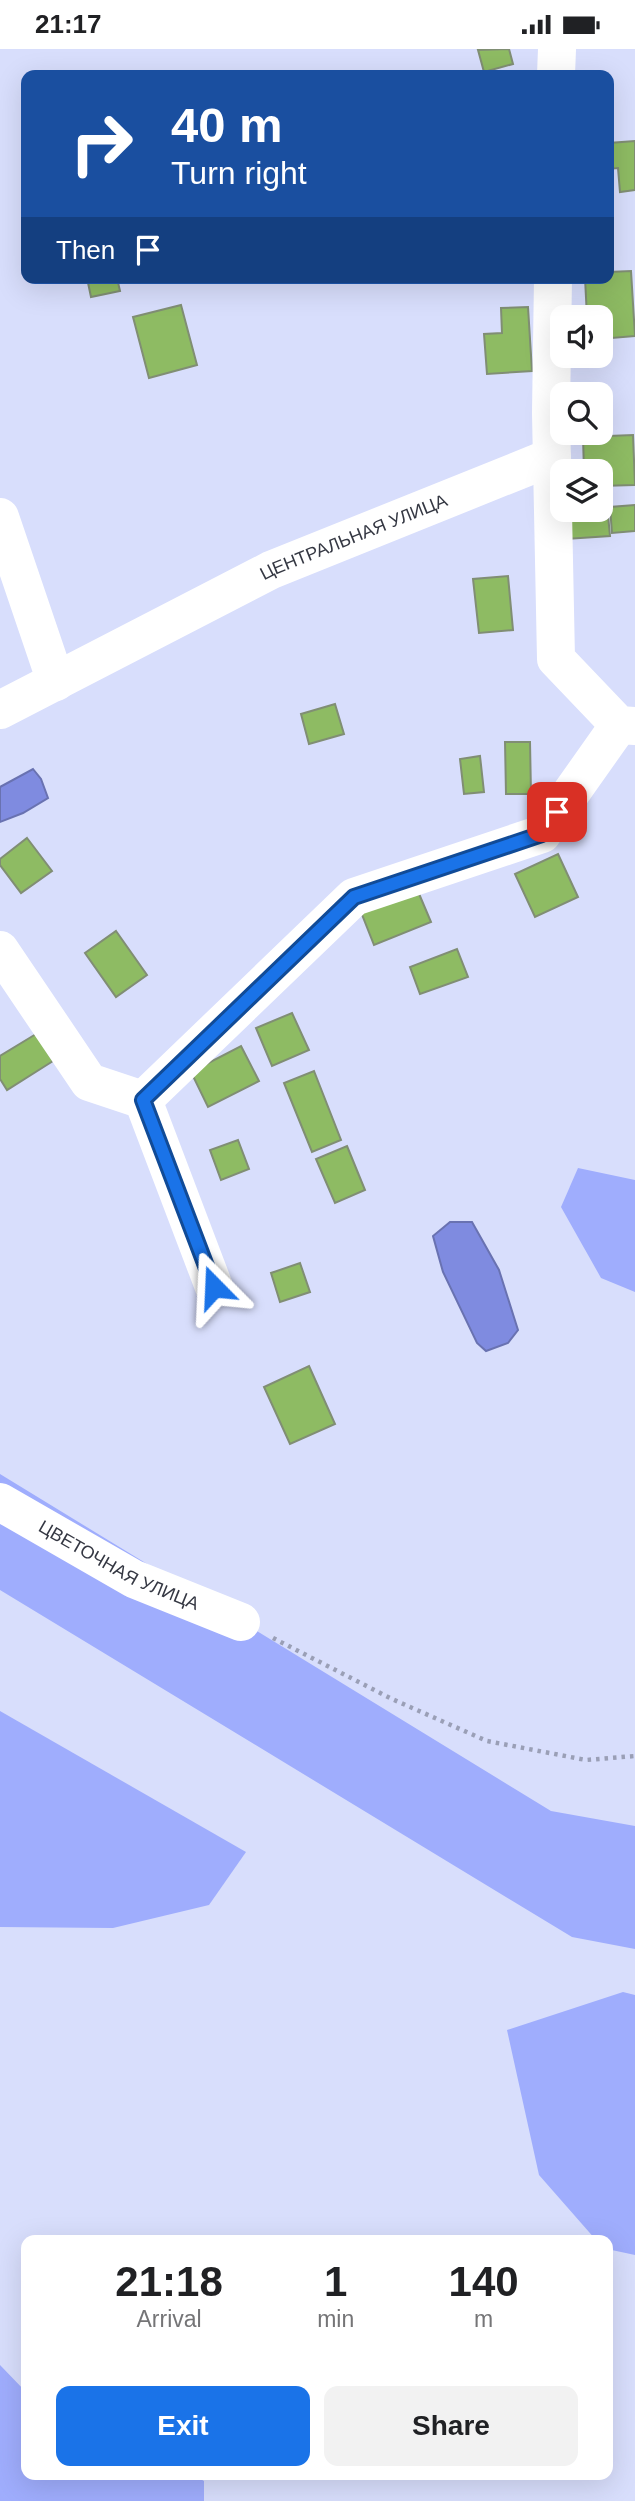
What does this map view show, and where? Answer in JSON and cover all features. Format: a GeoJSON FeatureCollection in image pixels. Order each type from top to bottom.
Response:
{"type":"FeatureCollection","features":[{"type":"Feature","properties":{"kind":"street"},"geometry":{"type":"LineString","coordinates":[[556,70],[557,49]]}},
{"type":"Feature","properties":{"kind":"street"},"geometry":{"type":"LineString","coordinates":[[143,1100],[354,897],[542,834],[627,726],[556,659],[552,457],[553,284]]}},
{"type":"Feature","properties":{"kind":"street","name":"ЦЕНТРАЛЬНАЯ УЛИЦА"},"geometry":{"type":"LineString","coordinates":[[0,711],[271,570],[552,457]]}},
{"type":"Feature","properties":{"kind":"street"},"geometry":{"type":"LineString","coordinates":[[0,517],[55,682]]}},
{"type":"Feature","properties":{"kind":"street"},"geometry":{"type":"LineString","coordinates":[[0,950],[89,1083],[143,1100]]}},
{"type":"Feature","properties":{"kind":"street"},"geometry":{"type":"LineString","coordinates":[[143,1100],[214,1287]]}},
{"type":"Feature","properties":{"kind":"street","name":"ЦВЕТОЧНАЯ УЛИЦА"},"geometry":{"type":"LineString","coordinates":[[0,1502],[134,1579],[241,1622]]}},
{"type":"Feature","properties":{"kind":"path"},"geometry":{"type":"LineString","coordinates":[[241,1622],[393,1699],[487,1741],[586,1760],[635,1756]]}},
{"type":"Feature","properties":{"kind":"shaded area"},"geometry":{"type":"Polygon","coordinates":[[[33,769],[41,779],[48,798],[23,813],[0,822],[0,787],[33,769]]]}},
{"type":"Feature","properties":{"kind":"shaded area"},"geometry":{"type":"Polygon","coordinates":[[[578,1168],[635,1180],[635,1292],[601,1278],[561,1207],[578,1168]]]}},
{"type":"Feature","properties":{"kind":"shaded area"},"geometry":{"type":"Polygon","coordinates":[[[450,1222],[472,1222],[499,1270],[518,1330],[508,1343],[486,1351],[477,1343],[443,1272],[433,1236],[450,1222]]]}},
{"type":"Feature","properties":{"kind":"shaded area"},"geometry":{"type":"Polygon","coordinates":[[[0,1474],[551,1811],[635,1826],[635,1949],[572,1937],[0,1590],[0,1474]]]}},
{"type":"Feature","properties":{"kind":"shaded area"},"geometry":{"type":"Polygon","coordinates":[[[0,1711],[246,1852],[209,1905],[113,1928],[0,1927],[0,1711]]]}},
{"type":"Feature","properties":{"kind":"shaded area"},"geometry":{"type":"Polygon","coordinates":[[[623,1992],[635,1995],[635,2255],[613,2250],[613,2235],[592,2235],[539,2175],[507,2030],[623,1992]]]}},
{"type":"Feature","properties":{"kind":"shaded area"},"geometry":{"type":"Polygon","coordinates":[[[0,2365],[21,2387],[21,2480],[204,2481],[204,2501],[0,2501],[0,2365]]]}},
{"type":"Feature","properties":{"kind":"building"},"geometry":{"type":"Polygon","coordinates":[[[509,49],[513,64],[483,70],[478,50],[509,49]]]}},
{"type":"Feature","properties":{"kind":"building"},"geometry":{"type":"Polygon","coordinates":[[[635,141],[635,190],[620,192],[618,168],[614,168],[614,143],[635,141]]]}},
{"type":"Feature","properties":{"kind":"building"},"geometry":{"type":"Polygon","coordinates":[[[631,271],[635,336],[613,338],[613,305],[586,305],[585,284],[614,284],[614,272],[631,271]]]}},
{"type":"Feature","properties":{"kind":"building"},"geometry":{"type":"Polygon","coordinates":[[[88,284],[118,284],[120,291],[91,297],[88,284]]]}},
{"type":"Feature","properties":{"kind":"building"},"geometry":{"type":"Polygon","coordinates":[[[181,305],[197,365],[149,378],[133,317],[181,305]]]}},
{"type":"Feature","properties":{"kind":"building"},"geometry":{"type":"Polygon","coordinates":[[[528,307],[532,371],[487,374],[484,334],[502,333],[501,308],[528,307]]]}},
{"type":"Feature","properties":{"kind":"building"},"geometry":{"type":"Polygon","coordinates":[[[633,435],[635,485],[613,486],[613,459],[584,459],[583,445],[613,445],[613,436],[633,435]]]}},
{"type":"Feature","properties":{"kind":"building"},"geometry":{"type":"Polygon","coordinates":[[[635,505],[635,531],[612,533],[613,507],[635,505]]]}},
{"type":"Feature","properties":{"kind":"building"},"geometry":{"type":"Polygon","coordinates":[[[565,522],[609,522],[610,536],[566,539],[565,522]]]}},
{"type":"Feature","properties":{"kind":"building"},"geometry":{"type":"Polygon","coordinates":[[[508,576],[513,630],[479,633],[473,579],[508,576]]]}},
{"type":"Feature","properties":{"kind":"building"},"geometry":{"type":"Polygon","coordinates":[[[335,704],[344,734],[309,744],[301,714],[335,704]]]}},
{"type":"Feature","properties":{"kind":"building"},"geometry":{"type":"Polygon","coordinates":[[[505,742],[530,742],[531,794],[506,794],[505,742]]]}},
{"type":"Feature","properties":{"kind":"building"},"geometry":{"type":"Polygon","coordinates":[[[480,756],[484,792],[464,794],[460,759],[480,756]]]}},
{"type":"Feature","properties":{"kind":"building"},"geometry":{"type":"Polygon","coordinates":[[[27,838],[52,871],[21,893],[0,865],[0,859],[27,838]]]}},
{"type":"Feature","properties":{"kind":"building"},"geometry":{"type":"Polygon","coordinates":[[[558,854],[578,897],[535,917],[515,874],[558,854]]]}},
{"type":"Feature","properties":{"kind":"building"},"geometry":{"type":"Polygon","coordinates":[[[417,889],[431,922],[374,945],[361,912],[417,889]]]}},
{"type":"Feature","properties":{"kind":"building"},"geometry":{"type":"Polygon","coordinates":[[[116,931],[147,975],[116,997],[85,953],[116,931]]]}},
{"type":"Feature","properties":{"kind":"building"},"geometry":{"type":"Polygon","coordinates":[[[457,949],[468,977],[420,994],[410,967],[457,949]]]}},
{"type":"Feature","properties":{"kind":"building"},"geometry":{"type":"Polygon","coordinates":[[[292,1013],[309,1050],[272,1066],[256,1028],[292,1013]]]}},
{"type":"Feature","properties":{"kind":"building"},"geometry":{"type":"Polygon","coordinates":[[[36,1034],[53,1061],[7,1090],[0,1079],[0,1056],[36,1034]]]}},
{"type":"Feature","properties":{"kind":"building"},"geometry":{"type":"Polygon","coordinates":[[[241,1046],[259,1081],[208,1107],[191,1072],[241,1046]]]}},
{"type":"Feature","properties":{"kind":"building"},"geometry":{"type":"Polygon","coordinates":[[[314,1071],[341,1140],[312,1152],[284,1083],[314,1071]]]}},
{"type":"Feature","properties":{"kind":"building"},"geometry":{"type":"Polygon","coordinates":[[[238,1140],[249,1169],[221,1180],[210,1150],[238,1140]]]}},
{"type":"Feature","properties":{"kind":"building"},"geometry":{"type":"Polygon","coordinates":[[[347,1146],[365,1190],[335,1203],[316,1159],[347,1146]]]}},
{"type":"Feature","properties":{"kind":"building"},"geometry":{"type":"Polygon","coordinates":[[[300,1263],[310,1292],[280,1302],[271,1273],[300,1263]]]}},
{"type":"Feature","properties":{"kind":"building"},"geometry":{"type":"Polygon","coordinates":[[[309,1366],[335,1424],[290,1444],[264,1387],[309,1366]]]}},
{"type":"Feature","properties":{"kind":"route"},"geometry":{"type":"LineString","coordinates":[[214,1287],[143,1100],[354,897],[542,834],[557,812]]}}]}
